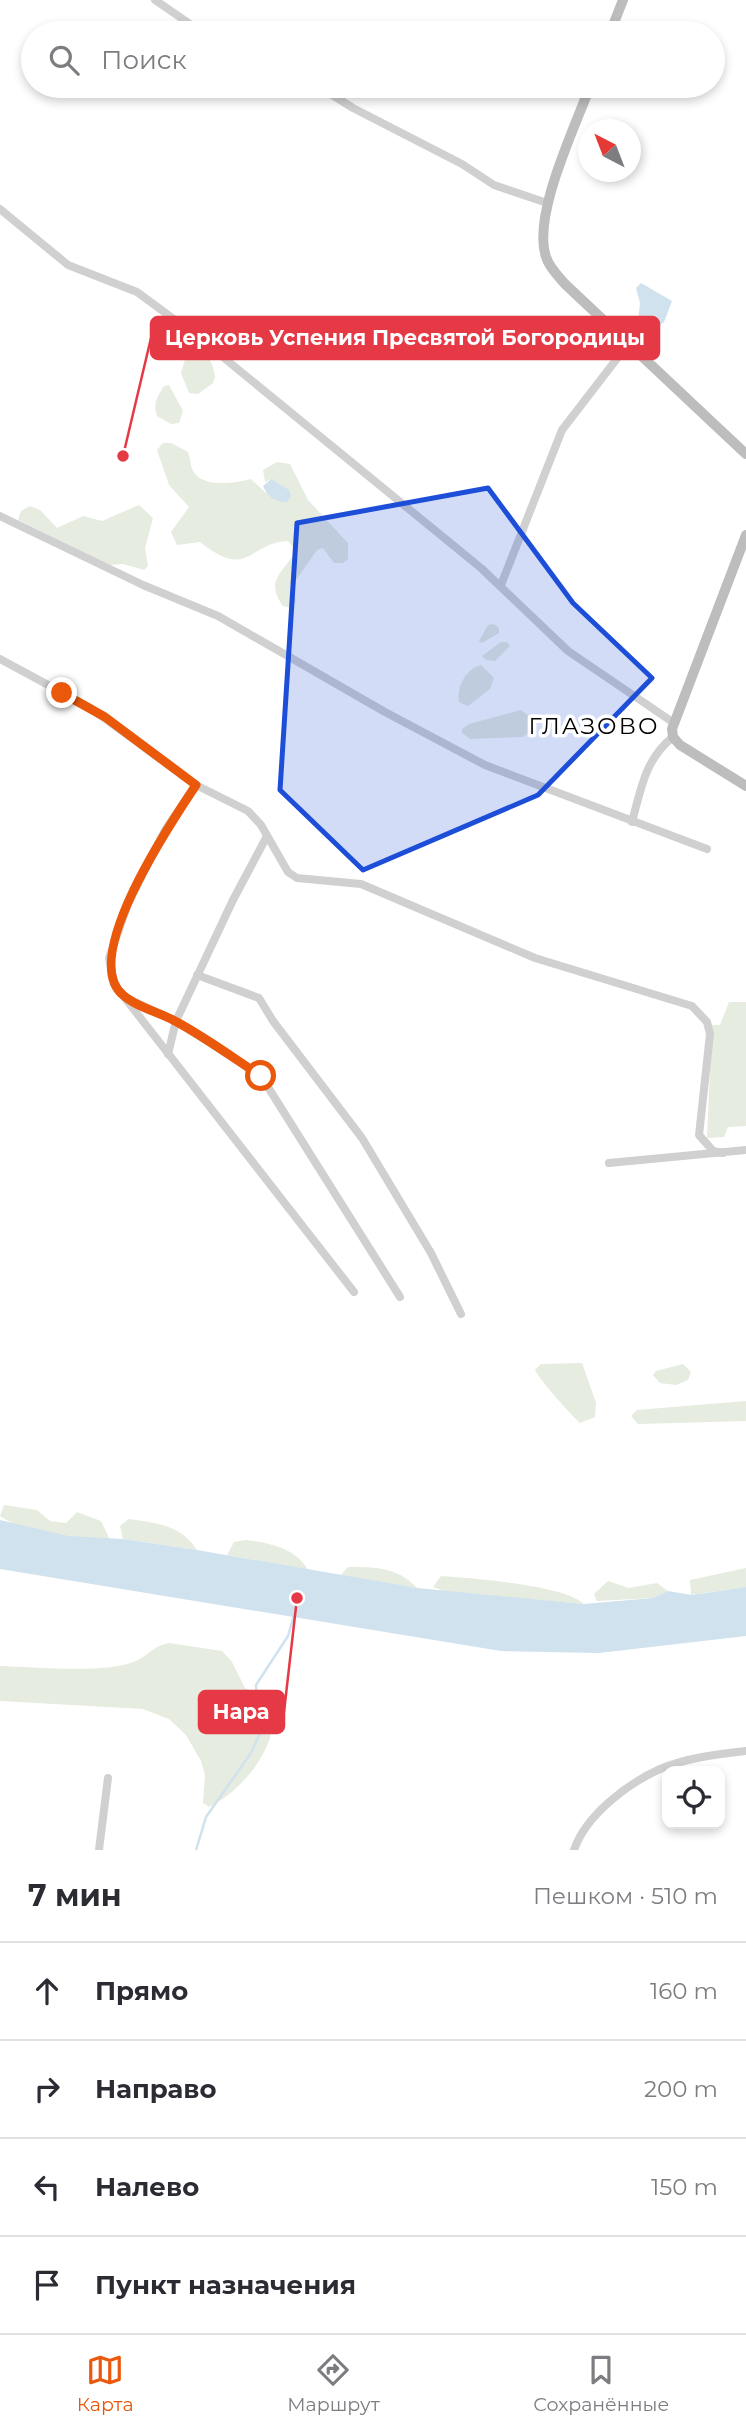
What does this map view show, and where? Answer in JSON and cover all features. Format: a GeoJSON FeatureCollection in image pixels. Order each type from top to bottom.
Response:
{"type":"FeatureCollection","features":[{"type":"Feature","properties":{"kind":"street"},"geometry":{"type":"LineString","coordinates":[[155,0],[186,21]]}},
{"type":"Feature","properties":{"kind":"street"},"geometry":{"type":"LineString","coordinates":[[615,21],[623,0]]}},
{"type":"Feature","properties":{"kind":"street"},"geometry":{"type":"LineString","coordinates":[[337,98],[462,164],[494,185],[547,203]]}},
{"type":"Feature","properties":{"kind":"street"},"geometry":{"type":"LineString","coordinates":[[586,98],[547,203],[543,238],[546,258],[565,284],[746,454]]}},
{"type":"Feature","properties":{"kind":"street"},"geometry":{"type":"LineString","coordinates":[[0,209],[68,265],[137,292],[202,340],[501,585],[568,651],[674,723]]}},
{"type":"Feature","properties":{"kind":"street"},"geometry":{"type":"LineString","coordinates":[[501,585],[562,430],[629,343]]}},
{"type":"Feature","properties":{"kind":"street"},"geometry":{"type":"LineString","coordinates":[[0,516],[143,586],[218,616],[384,712],[485,765],[707,849]]}},
{"type":"Feature","properties":{"kind":"street"},"geometry":{"type":"LineString","coordinates":[[746,535],[674,723],[673,737],[680,745],[746,786]]}},
{"type":"Feature","properties":{"kind":"street"},"geometry":{"type":"LineString","coordinates":[[0,659],[89,707],[196,785],[248,811],[267,836],[288,872],[297,877],[361,884],[535,958],[692,1006],[706,1022],[710,1034],[699,1135],[713,1151],[723,1153]]}},
{"type":"Feature","properties":{"kind":"street"},"geometry":{"type":"LineString","coordinates":[[632,822],[648,767],[659,748],[673,737]]}},
{"type":"Feature","properties":{"kind":"street"},"geometry":{"type":"LineString","coordinates":[[196,785],[165,830],[128,904],[109,958],[114,984],[354,1292]]}},
{"type":"Feature","properties":{"kind":"street"},"geometry":{"type":"LineString","coordinates":[[168,1054],[176,1021],[267,836]]}},
{"type":"Feature","properties":{"kind":"street"},"geometry":{"type":"LineString","coordinates":[[197,975],[259,998],[362,1138],[431,1253],[461,1314]]}},
{"type":"Feature","properties":{"kind":"street"},"geometry":{"type":"LineString","coordinates":[[123,995],[176,1021],[261,1076],[400,1297]]}},
{"type":"Feature","properties":{"kind":"street"},"geometry":{"type":"LineString","coordinates":[[609,1163],[746,1150]]}},
{"type":"Feature","properties":{"kind":"street"},"geometry":{"type":"LineString","coordinates":[[574,1850],[587,1823],[658,1770],[746,1751]]}},
{"type":"Feature","properties":{"kind":"street"},"geometry":{"type":"LineString","coordinates":[[100,1850],[108,1778]]}},
{"type":"Feature","properties":{"kind":"highlighted area"},"geometry":{"type":"Polygon","coordinates":[[[488,488],[573,603],[652,678],[538,795],[363,870],[280,790],[297,523],[488,488]]]}},
{"type":"Feature","properties":{"kind":"shaded area"},"geometry":{"type":"Polygon","coordinates":[[[189,346],[204,352],[215,377],[213,383],[198,394],[189,393],[181,373],[189,346]]]}},
{"type":"Feature","properties":{"kind":"shaded area"},"geometry":{"type":"Polygon","coordinates":[[[169,385],[183,411],[179,423],[171,424],[157,416],[155,407],[158,397],[164,386],[169,385]]]}},
{"type":"Feature","properties":{"kind":"shaded area"},"geometry":{"type":"Polygon","coordinates":[[[163,443],[171,443],[188,452],[192,469],[202,480],[219,483],[251,479],[266,493],[271,479],[265,482],[263,470],[277,462],[290,464],[308,500],[348,543],[348,559],[343,563],[334,563],[323,548],[317,550],[291,587],[296,601],[291,608],[283,606],[275,589],[278,577],[296,551],[288,541],[274,543],[239,559],[229,559],[200,542],[177,545],[171,532],[189,507],[169,485],[157,450],[163,443]]]}},
{"type":"Feature","properties":{"kind":"shaded area"},"geometry":{"type":"Polygon","coordinates":[[[139,505],[153,518],[145,548],[148,566],[144,570],[123,564],[110,565],[18,520],[21,511],[30,506],[40,510],[57,528],[83,516],[102,521],[139,505]]]}},
{"type":"Feature","properties":{"kind":"shaded area"},"geometry":{"type":"Polygon","coordinates":[[[494,624],[499,628],[499,633],[482,643],[479,641],[488,625],[494,624]]]}},
{"type":"Feature","properties":{"kind":"shaded area"},"geometry":{"type":"Polygon","coordinates":[[[501,642],[507,642],[510,646],[495,661],[486,660],[482,656],[501,642]]]}},
{"type":"Feature","properties":{"kind":"shaded area"},"geometry":{"type":"Polygon","coordinates":[[[481,665],[494,678],[490,689],[468,706],[459,702],[463,679],[471,670],[481,665]]]}},
{"type":"Feature","properties":{"kind":"shaded area"},"geometry":{"type":"Polygon","coordinates":[[[521,710],[535,721],[535,728],[523,737],[470,739],[462,733],[462,729],[469,724],[521,710]]]}},
{"type":"Feature","properties":{"kind":"shaded area"},"geometry":{"type":"Polygon","coordinates":[[[729,1002],[746,1002],[746,1126],[728,1127],[724,1137],[707,1138],[712,1025],[720,1025],[729,1002]]]}},
{"type":"Feature","properties":{"kind":"shaded area"},"geometry":{"type":"Polygon","coordinates":[[[582,1363],[596,1403],[595,1417],[580,1423],[535,1370],[541,1364],[582,1363]]]}},
{"type":"Feature","properties":{"kind":"shaded area"},"geometry":{"type":"Polygon","coordinates":[[[683,1364],[691,1372],[688,1380],[676,1385],[660,1383],[653,1375],[656,1371],[683,1364]]]}},
{"type":"Feature","properties":{"kind":"shaded area"},"geometry":{"type":"Polygon","coordinates":[[[746,1401],[746,1421],[638,1424],[631,1416],[637,1410],[746,1401]]]}},
{"type":"Feature","properties":{"kind":"shaded area"},"geometry":{"type":"Polygon","coordinates":[[[4,1505],[37,1510],[50,1521],[66,1523],[77,1512],[101,1521],[110,1540],[25,1528],[0,1516],[4,1505]]]}},
{"type":"Feature","properties":{"kind":"shaded area"},"geometry":{"type":"Polygon","coordinates":[[[129,1519],[176,1530],[197,1550],[123,1539],[120,1526],[129,1519]]]}},
{"type":"Feature","properties":{"kind":"shaded area"},"geometry":{"type":"Polygon","coordinates":[[[246,1540],[273,1545],[289,1552],[308,1570],[227,1555],[234,1542],[246,1540]]]}},
{"type":"Feature","properties":{"kind":"shaded area"},"geometry":{"type":"Polygon","coordinates":[[[348,1567],[377,1568],[394,1572],[417,1588],[340,1576],[348,1567]]]}},
{"type":"Feature","properties":{"kind":"shaded area"},"geometry":{"type":"Polygon","coordinates":[[[746,1568],[746,1587],[691,1595],[690,1580],[746,1568]]]}},
{"type":"Feature","properties":{"kind":"shaded area"},"geometry":{"type":"Polygon","coordinates":[[[441,1576],[538,1587],[573,1597],[584,1604],[447,1592],[433,1587],[441,1576]]]}},
{"type":"Feature","properties":{"kind":"shaded area"},"geometry":{"type":"Polygon","coordinates":[[[608,1581],[629,1588],[657,1583],[668,1591],[653,1598],[597,1601],[594,1594],[608,1581]]]}},
{"type":"Feature","properties":{"kind":"shaded area"},"geometry":{"type":"Polygon","coordinates":[[[169,1643],[222,1651],[232,1662],[245,1688],[263,1699],[271,1714],[271,1731],[265,1750],[254,1768],[225,1798],[209,1807],[203,1803],[205,1775],[201,1761],[186,1735],[169,1719],[143,1709],[0,1701],[0,1666],[70,1669],[123,1665],[169,1643]]]}},
{"type":"Feature","properties":{"kind":"water"},"geometry":{"type":"Polygon","coordinates":[[[641,283],[672,301],[664,322],[650,334],[638,322],[640,303],[636,288],[641,283]]]}},
{"type":"Feature","properties":{"kind":"water"},"geometry":{"type":"Polygon","coordinates":[[[271,479],[289,490],[291,496],[287,502],[275,500],[267,493],[263,486],[271,479]]]}},
{"type":"Feature","properties":{"kind":"water"},"geometry":{"type":"Polygon","coordinates":[[[0,1520],[68,1536],[123,1539],[197,1550],[417,1588],[584,1604],[653,1598],[668,1591],[692,1595],[746,1587],[746,1636],[599,1653],[501,1651],[0,1569],[0,1520]]]}},
{"type":"Feature","properties":{"kind":"waterway"},"geometry":{"type":"LineString","coordinates":[[196,1850],[206,1817],[251,1753],[264,1725],[264,1715],[257,1706],[256,1685],[288,1636],[294,1615]]}},
{"type":"Feature","properties":{"kind":"place","name":"Церковь Успения Пресвятой Богородицы"},"geometry":{"type":"Point","coordinates":[123,456]}},
{"type":"Feature","properties":{"kind":"place","name":"Нара"},"geometry":{"type":"Point","coordinates":[297,1598]}},
{"type":"Feature","properties":{"kind":"district","name":"ГЛАЗОВО"},"geometry":{"type":"Point","coordinates":[594,726]}},
{"type":"Feature","properties":{"kind":"route"},"geometry":{"type":"LineString","coordinates":[[62,693],[105,717],[196,785],[165,830],[128,904],[109,958],[114,984],[123,995],[176,1021],[261,1076]]}}]}
